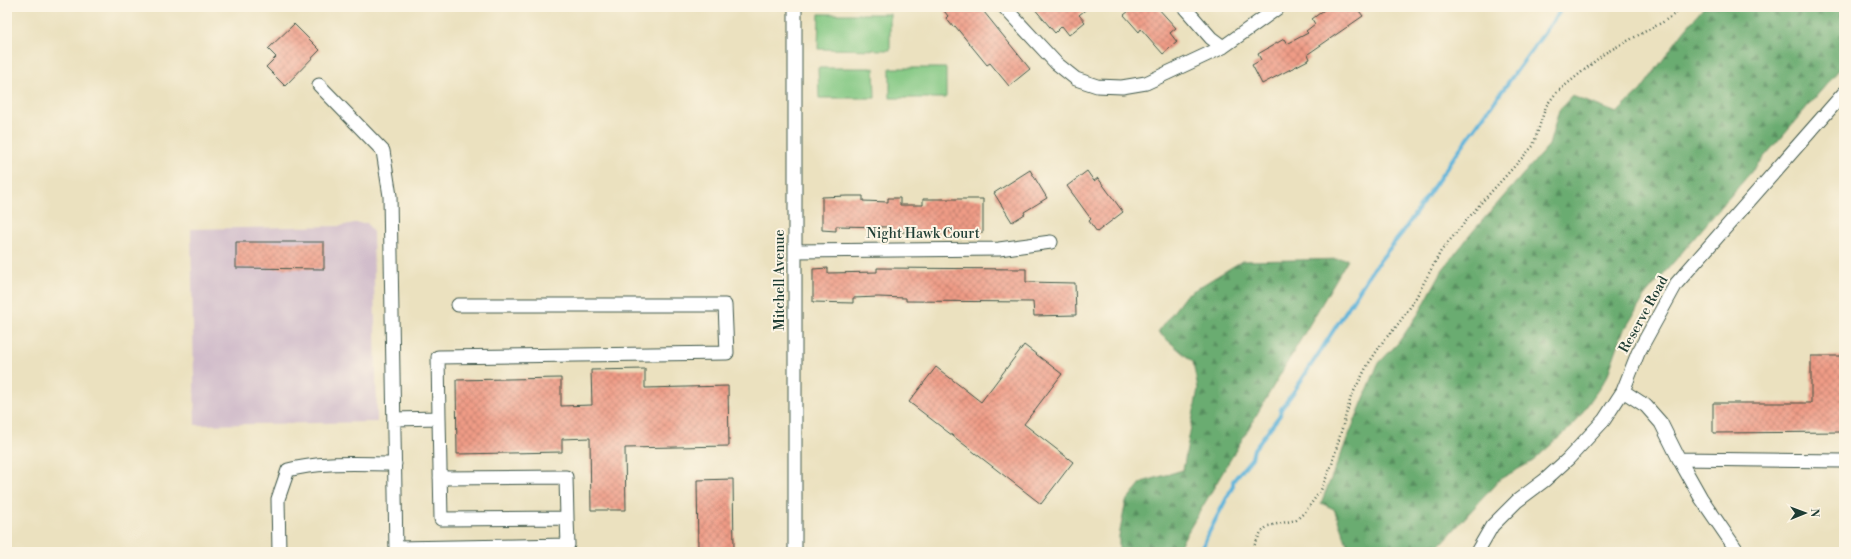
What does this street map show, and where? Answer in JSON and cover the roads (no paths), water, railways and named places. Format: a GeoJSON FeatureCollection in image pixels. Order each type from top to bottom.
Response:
{"type":"FeatureCollection","features":[{"type":"Feature","properties":{"kind":"street","name":"Mitchell Avenue"},"geometry":{"type":"LineString","coordinates":[[795,552],[796,7]]}},
{"type":"Feature","properties":{"kind":"street"},"geometry":{"type":"LineString","coordinates":[[1004,7],[1056,63],[1076,79],[1098,86],[1122,87],[1146,83],[1223,47],[1279,7]]}},
{"type":"Feature","properties":{"kind":"street"},"geometry":{"type":"LineString","coordinates":[[1184,7],[1211,38],[1223,47]]}},
{"type":"Feature","properties":{"kind":"street"},"geometry":{"type":"LineString","coordinates":[[319,85],[383,151],[390,196],[396,550],[568,545],[566,478],[440,478]]}},
{"type":"Feature","properties":{"kind":"street","name":"Reserve Road"},"geometry":{"type":"LineString","coordinates":[[1477,552],[1492,526],[1517,501],[1545,480],[1568,459],[1604,420],[1623,391],[1638,353],[1676,284],[1844,93]]}},
{"type":"Feature","properties":{"kind":"street","name":"Night Hawk Court"},"geometry":{"type":"LineString","coordinates":[[795,250],[999,249],[1051,242]]}},
{"type":"Feature","properties":{"kind":"street"},"geometry":{"type":"LineString","coordinates":[[458,305],[725,305],[727,353],[438,357],[441,519],[567,518]]}},
{"type":"Feature","properties":{"kind":"street"},"geometry":{"type":"LineString","coordinates":[[1623,391],[1646,406],[1661,423],[1679,460],[1738,552]]}},
{"type":"Feature","properties":{"kind":"street"},"geometry":{"type":"LineString","coordinates":[[394,419],[439,418]]}},
{"type":"Feature","properties":{"kind":"street"},"geometry":{"type":"LineString","coordinates":[[1679,460],[1844,460]]}},
{"type":"Feature","properties":{"kind":"street"},"geometry":{"type":"LineString","coordinates":[[279,552],[278,500],[288,470],[301,467],[334,464],[395,464]]}},
{"type":"Feature","properties":{"kind":"waterway"},"geometry":{"type":"LineString","coordinates":[[1201,552],[1207,536],[1233,486],[1233,481],[1252,458],[1254,449],[1280,415],[1281,409],[1295,390],[1373,269],[1402,233],[1454,157],[1563,7]]}}]}
